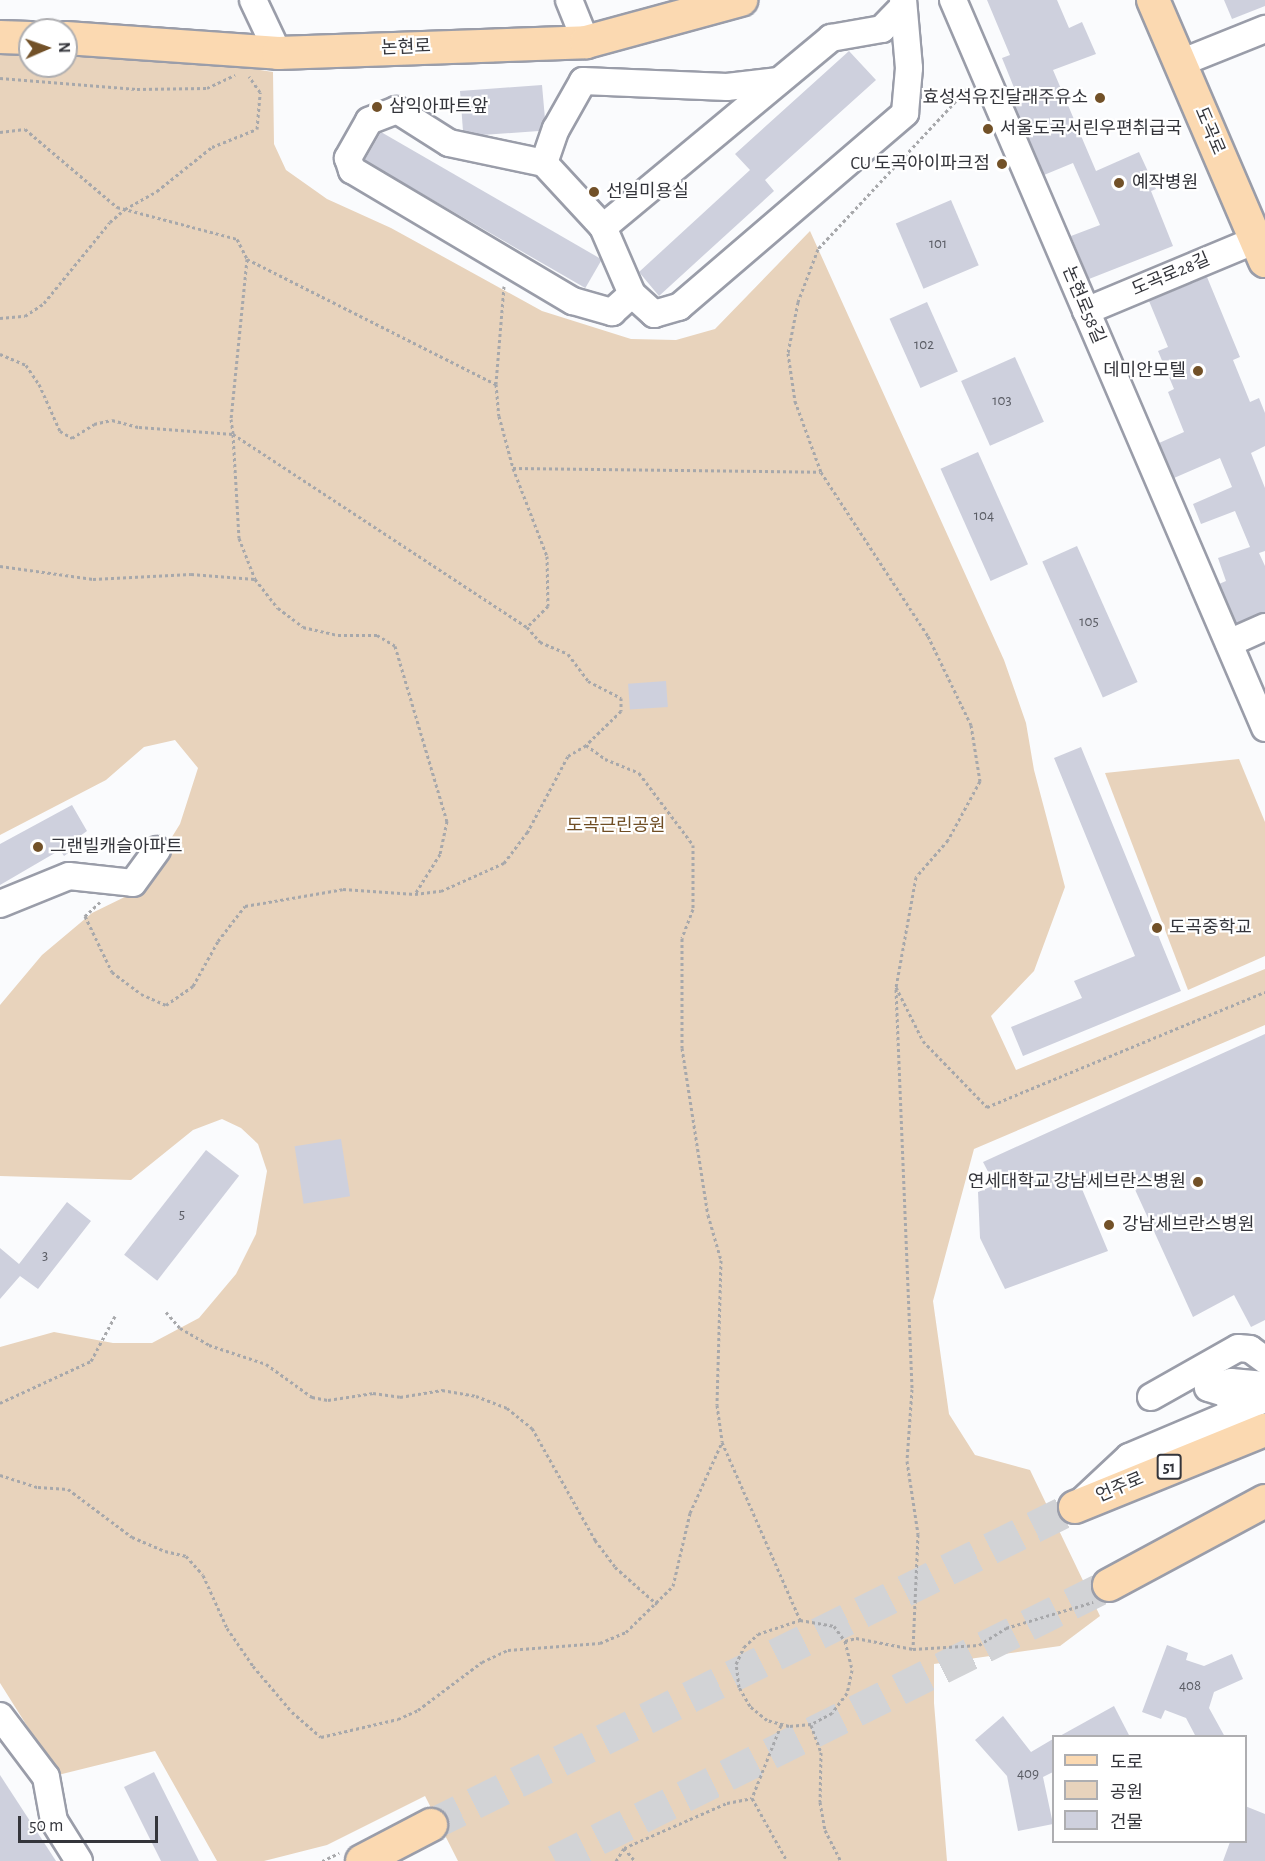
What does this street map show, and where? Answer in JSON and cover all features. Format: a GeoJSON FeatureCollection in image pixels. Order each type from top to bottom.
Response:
{"type":"FeatureCollection","features":[{"type":"Feature","properties":{"kind":"main road","name":"논현로"},"geometry":{"type":"LineString","coordinates":[[78,39],[278,53],[586,42],[741,0]]}},
{"type":"Feature","properties":{"kind":"main road","name":"도곡로"},"geometry":{"type":"LineString","coordinates":[[1153,0],[1262,246]]}},
{"type":"Feature","properties":{"kind":"main road"},"geometry":{"type":"LineString","coordinates":[[0,37],[18,38]]}},
{"type":"Feature","properties":{"kind":"main road","name":"언주로"},"geometry":{"type":"LineString","coordinates":[[1075,1507],[1265,1430]]}},
{"type":"Feature","properties":{"kind":"main road"},"geometry":{"type":"LineString","coordinates":[[1106,1592],[1265,1501]]}},
{"type":"Feature","properties":{"kind":"main road"},"geometry":{"type":"LineString","coordinates":[[362,1861],[431,1826]]}},
{"type":"Feature","properties":{"kind":"street"},"geometry":{"type":"LineString","coordinates":[[253,0],[278,53]]}},
{"type":"Feature","properties":{"kind":"street"},"geometry":{"type":"LineString","coordinates":[[569,0],[586,42]]}},
{"type":"Feature","properties":{"kind":"street","name":"논현로58길"},"geometry":{"type":"LineString","coordinates":[[953,0],[982,73],[1265,728]]}},
{"type":"Feature","properties":{"kind":"street"},"geometry":{"type":"LineString","coordinates":[[603,227],[831,38],[882,29],[902,4]]}},
{"type":"Feature","properties":{"kind":"street"},"geometry":{"type":"LineString","coordinates":[[632,294],[612,312],[573,302],[352,170],[348,158],[369,121],[397,110],[449,143],[544,164],[576,202],[603,227],[632,294],[654,314],[679,307],[905,113],[909,68],[902,4]]}},
{"type":"Feature","properties":{"kind":"street"},"geometry":{"type":"LineString","coordinates":[[1180,63],[1265,29]]}},
{"type":"Feature","properties":{"kind":"street"},"geometry":{"type":"LineString","coordinates":[[544,164],[555,129],[583,81],[727,87],[779,81]]}},
{"type":"Feature","properties":{"kind":"street","name":"도곡로28길"},"geometry":{"type":"LineString","coordinates":[[1086,311],[1262,246]]}},
{"type":"Feature","properties":{"kind":"street"},"geometry":{"type":"LineString","coordinates":[[1229,643],[1265,627]]}},
{"type":"Feature","properties":{"kind":"street"},"geometry":{"type":"LineString","coordinates":[[0,904],[69,876],[133,883],[157,850]]}},
{"type":"Feature","properties":{"kind":"street"},"geometry":{"type":"LineString","coordinates":[[1151,1397],[1238,1348],[1250,1349],[1265,1360]]}},
{"type":"Feature","properties":{"kind":"street"},"geometry":{"type":"LineString","coordinates":[[1233,1413],[1228,1394],[1208,1388],[1231,1382],[1265,1385]]}},
{"type":"Feature","properties":{"kind":"street"},"geometry":{"type":"LineString","coordinates":[[1075,1507],[1128,1457],[1265,1399]]}},
{"type":"Feature","properties":{"kind":"street"},"geometry":{"type":"LineString","coordinates":[[0,1716],[46,1777],[54,1821],[79,1861]]}},
{"type":"Feature","properties":{"kind":"path"},"geometry":{"type":"LineString","coordinates":[[0,78],[137,90],[207,88],[231,80],[242,66],[260,92],[257,129],[212,147],[157,191],[125,209],[110,222],[44,303],[25,316],[0,318]]}},
{"type":"Feature","properties":{"kind":"path"},"geometry":{"type":"LineString","coordinates":[[913,1649],[918,1534],[907,1461],[912,1389],[896,987],[916,877],[948,840],[980,781],[971,725],[928,636],[821,472],[795,401],[788,353],[798,302],[818,249],[982,73]]}},
{"type":"Feature","properties":{"kind":"path"},"geometry":{"type":"LineString","coordinates":[[0,132],[25,129],[117,207],[237,239],[247,259],[231,419],[239,538],[255,579],[278,608],[303,627],[339,635],[376,634],[395,646],[447,821],[440,854],[415,894]]}},
{"type":"Feature","properties":{"kind":"path"},"geometry":{"type":"LineString","coordinates":[[247,259],[496,384]]}},
{"type":"Feature","properties":{"kind":"path"},"geometry":{"type":"LineString","coordinates":[[504,285],[496,384],[499,416],[513,468],[547,556],[548,606],[527,627]]}},
{"type":"Feature","properties":{"kind":"path"},"geometry":{"type":"LineString","coordinates":[[0,354],[26,365],[39,384],[60,431],[72,438],[94,424],[112,420],[139,427],[233,434],[527,627],[540,642],[568,654],[588,681],[621,698],[621,711],[586,745],[567,756],[527,833],[504,863],[441,891],[415,894],[343,889],[245,906],[218,941],[193,986],[166,1005],[141,994],[112,972],[86,916],[122,882]]}},
{"type":"Feature","properties":{"kind":"path"},"geometry":{"type":"LineString","coordinates":[[513,468],[821,472]]}},
{"type":"Feature","properties":{"kind":"path"},"geometry":{"type":"LineString","coordinates":[[0,566],[93,579],[191,574],[255,579]]}},
{"type":"Feature","properties":{"kind":"path"},"geometry":{"type":"LineString","coordinates":[[586,745],[605,759],[639,773],[693,845],[693,909],[682,938],[682,1048],[714,1249],[721,1260],[717,1405],[722,1442],[800,1620]]}},
{"type":"Feature","properties":{"kind":"path"},"geometry":{"type":"LineString","coordinates":[[896,987],[923,1041],[987,1107],[1265,992]]}},
{"type":"Feature","properties":{"kind":"path"},"geometry":{"type":"LineString","coordinates":[[166,1312],[180,1328],[209,1345],[266,1364],[312,1397],[328,1400],[373,1393],[400,1397],[442,1390],[476,1396],[507,1408],[532,1428],[595,1540],[615,1568],[657,1604]]}},
{"type":"Feature","properties":{"kind":"path"},"geometry":{"type":"LineString","coordinates":[[0,1403],[91,1361],[115,1316]]}},
{"type":"Feature","properties":{"kind":"path"},"geometry":{"type":"LineString","coordinates":[[0,1476],[38,1487],[68,1489],[132,1537],[165,1551],[186,1556],[203,1575],[227,1628],[253,1666],[292,1712],[321,1737],[398,1719],[418,1710],[482,1662],[507,1650],[600,1643],[626,1632],[673,1586],[690,1513],[722,1442]]}},
{"type":"Feature","properties":{"kind":"path"},"geometry":{"type":"LineString","coordinates":[[845,1641],[856,1638],[913,1649],[979,1645],[1006,1628],[1106,1592]]}},
{"type":"Feature","properties":{"kind":"path"},"geometry":{"type":"LineString","coordinates":[[800,1620],[834,1626],[845,1641],[852,1670],[847,1693],[832,1713],[811,1724],[781,1725],[767,1720],[750,1706],[739,1687],[736,1664],[744,1647],[758,1634],[800,1620]]}},
{"type":"Feature","properties":{"kind":"path"},"geometry":{"type":"LineString","coordinates":[[811,1724],[821,1752],[820,1802],[825,1830],[841,1861]]}},
{"type":"Feature","properties":{"kind":"path"},"geometry":{"type":"LineString","coordinates":[[752,1798],[781,1725]]}},
{"type":"Feature","properties":{"kind":"path"},"geometry":{"type":"LineString","coordinates":[[616,1861],[624,1848],[727,1803],[752,1798]]}},
{"type":"Feature","properties":{"kind":"path"},"geometry":{"type":"LineString","coordinates":[[752,1798],[787,1861]]}},
{"type":"Feature","properties":{"kind":"path"},"geometry":{"type":"LineString","coordinates":[[624,1848],[635,1861]]}},
{"type":"Feature","properties":{"kind":"green space","name":"도곡근린공원"},"geometry":{"type":"Polygon","coordinates":[[[0,51],[18,52],[18,78],[78,78],[78,55],[216,63],[273,72],[274,144],[286,170],[327,199],[391,228],[542,311],[631,339],[676,340],[715,329],[810,231],[1004,660],[1026,723],[1034,770],[1065,887],[1034,971],[991,1016],[1016,1070],[1265,969],[1265,1025],[974,1149],[933,1301],[949,1414],[975,1455],[1030,1470],[1100,1616],[1060,1646],[934,1664],[934,1703],[947,1861],[458,1861],[425,1796],[327,1845],[264,1861],[217,1861],[155,1751],[58,1775],[0,1683],[0,1347],[54,1332],[113,1343],[152,1343],[199,1318],[236,1274],[256,1234],[267,1171],[258,1144],[241,1128],[222,1119],[193,1130],[131,1180],[0,1176],[0,1005],[42,955],[92,913],[139,890],[180,824],[198,768],[175,740],[144,747],[106,780],[0,835],[0,51]]]}},
{"type":"Feature","properties":{"kind":"green space"},"geometry":{"type":"Polygon","coordinates":[[[1239,759],[1265,822],[1265,956],[1188,990],[1105,773],[1239,759]]]}},
{"type":"Feature","properties":{"kind":"building"},"geometry":{"type":"Polygon","coordinates":[[[987,0],[1057,0],[1069,28],[1082,22],[1096,54],[1053,70],[1096,171],[1139,152],[1156,189],[1151,191],[1173,246],[1089,279],[1071,236],[1100,225],[1073,163],[1044,175],[1013,103],[1019,100],[1002,58],[1010,55],[987,0]]]}},
{"type":"Feature","properties":{"kind":"building"},"geometry":{"type":"Polygon","coordinates":[[[1224,0],[1265,0],[1265,6],[1232,19],[1224,0]]]}},
{"type":"Feature","properties":{"kind":"building"},"geometry":{"type":"Polygon","coordinates":[[[849,51],[876,80],[765,180],[774,191],[659,296],[639,272],[750,170],[735,154],[849,51]]]}},
{"type":"Feature","properties":{"kind":"building"},"geometry":{"type":"Polygon","coordinates":[[[542,85],[545,119],[539,131],[482,135],[463,131],[460,91],[542,85]]]}},
{"type":"Feature","properties":{"kind":"building"},"geometry":{"type":"Polygon","coordinates":[[[381,132],[602,260],[585,288],[364,161],[381,132]]]}},
{"type":"Feature","properties":{"kind":"building"},"geometry":{"type":"Polygon","coordinates":[[[951,200],[979,265],[924,289],[896,223],[951,200]]]}},
{"type":"Feature","properties":{"kind":"building"},"geometry":{"type":"Polygon","coordinates":[[[1207,277],[1240,357],[1233,360],[1250,402],[1259,398],[1265,413],[1265,446],[1251,453],[1265,488],[1265,551],[1259,553],[1265,566],[1265,612],[1236,623],[1219,584],[1226,581],[1218,558],[1250,547],[1235,511],[1201,524],[1193,504],[1232,487],[1220,458],[1174,478],[1159,443],[1184,432],[1168,392],[1174,389],[1158,351],[1168,347],[1149,301],[1207,277]]]}},
{"type":"Feature","properties":{"kind":"building"},"geometry":{"type":"Polygon","coordinates":[[[927,302],[958,371],[920,388],[890,319],[927,302]]]}},
{"type":"Feature","properties":{"kind":"building"},"geometry":{"type":"Polygon","coordinates":[[[1015,357],[1044,422],[990,446],[961,381],[1015,357]]]}},
{"type":"Feature","properties":{"kind":"building"},"geometry":{"type":"Polygon","coordinates":[[[978,452],[1028,564],[991,581],[941,469],[978,452]]]}},
{"type":"Feature","properties":{"kind":"building"},"geometry":{"type":"Polygon","coordinates":[[[1077,546],[1138,682],[1103,698],[1042,561],[1077,546]]]}},
{"type":"Feature","properties":{"kind":"building"},"geometry":{"type":"Polygon","coordinates":[[[666,681],[668,707],[630,710],[628,684],[666,681]]]}},
{"type":"Feature","properties":{"kind":"building"},"geometry":{"type":"Polygon","coordinates":[[[1081,747],[1181,991],[1023,1056],[1011,1027],[1082,998],[1074,981],[1135,956],[1054,758],[1081,747]]]}},
{"type":"Feature","properties":{"kind":"building","name":"그랜빌캐슬아파트"},"geometry":{"type":"Polygon","coordinates":[[[72,805],[87,831],[80,836],[84,842],[64,856],[60,850],[0,885],[0,844],[72,805]]]}},
{"type":"Feature","properties":{"kind":"building","name":"연세대학교 강남세브란스병원"},"geometry":{"type":"Polygon","coordinates":[[[1265,1034],[1265,1320],[1251,1327],[1234,1295],[1193,1317],[1127,1172],[1082,1189],[1108,1251],[1005,1289],[980,1238],[978,1192],[995,1185],[983,1162],[1265,1034]]]}},
{"type":"Feature","properties":{"kind":"building"},"geometry":{"type":"Polygon","coordinates":[[[341,1139],[350,1196],[304,1204],[295,1146],[341,1139]]]}},
{"type":"Feature","properties":{"kind":"building"},"geometry":{"type":"Polygon","coordinates":[[[206,1150],[239,1176],[157,1281],[124,1255],[206,1150]]]}},
{"type":"Feature","properties":{"kind":"building"},"geometry":{"type":"Polygon","coordinates":[[[67,1202],[91,1221],[38,1289],[20,1276],[0,1299],[0,1248],[19,1264],[67,1202]]]}},
{"type":"Feature","properties":{"kind":"building"},"geometry":{"type":"Polygon","coordinates":[[[1167,1645],[1188,1653],[1186,1660],[1204,1666],[1232,1654],[1243,1679],[1214,1692],[1209,1708],[1224,1735],[1195,1735],[1186,1718],[1165,1710],[1161,1719],[1142,1712],[1167,1645]]]}},
{"type":"Feature","properties":{"kind":"building"},"geometry":{"type":"Polygon","coordinates":[[[1114,1706],[1129,1735],[1062,1735],[1114,1706]]]}},
{"type":"Feature","properties":{"kind":"building"},"geometry":{"type":"Polygon","coordinates":[[[1003,1716],[1031,1752],[1052,1740],[1052,1772],[1043,1777],[1052,1824],[1018,1831],[1007,1776],[975,1740],[1003,1716]]]}},
{"type":"Feature","properties":{"kind":"building"},"geometry":{"type":"Polygon","coordinates":[[[154,1772],[199,1861],[161,1861],[124,1787],[154,1772]]]}},
{"type":"Feature","properties":{"kind":"building"},"geometry":{"type":"Polygon","coordinates":[[[0,1775],[56,1861],[0,1861],[0,1775]]]}},
{"type":"Feature","properties":{"kind":"building"},"geometry":{"type":"Polygon","coordinates":[[[1247,1807],[1265,1814],[1265,1861],[1223,1861],[1230,1843],[1247,1843],[1247,1807]]]}},
{"type":"Feature","properties":{"kind":"tunnel"},"geometry":{"type":"LineString","coordinates":[[431,1825],[1075,1507]]}},
{"type":"Feature","properties":{"kind":"tunnel"},"geometry":{"type":"LineString","coordinates":[[555,1861],[1109,1585]]}},
{"type":"Feature","properties":{"kind":"place","name":"효성석유진달래주유소"},"geometry":{"type":"Point","coordinates":[1100,98]}},
{"type":"Feature","properties":{"kind":"place","name":"삼익아파트앞"},"geometry":{"type":"Point","coordinates":[377,107]}},
{"type":"Feature","properties":{"kind":"place","name":"서울도곡서린우편취급국"},"geometry":{"type":"Point","coordinates":[988,129]}},
{"type":"Feature","properties":{"kind":"place","name":"CU 도곡아이파크점"},"geometry":{"type":"Point","coordinates":[1002,164]}},
{"type":"Feature","properties":{"kind":"place","name":"예작병원"},"geometry":{"type":"Point","coordinates":[1119,183]}},
{"type":"Feature","properties":{"kind":"place","name":"선일미용실"},"geometry":{"type":"Point","coordinates":[594,192]}},
{"type":"Feature","properties":{"kind":"place","name":"데미안모텔"},"geometry":{"type":"Point","coordinates":[1198,371]}},
{"type":"Feature","properties":{"kind":"place","name":"그랜빌캐슬아파트"},"geometry":{"type":"Point","coordinates":[38,847]}},
{"type":"Feature","properties":{"kind":"place","name":"도곡중학교"},"geometry":{"type":"Point","coordinates":[1157,928]}},
{"type":"Feature","properties":{"kind":"place","name":"연세대학교 강남세브란스병원"},"geometry":{"type":"Point","coordinates":[1198,1182]}},
{"type":"Feature","properties":{"kind":"place","name":"강남세브란스병원"},"geometry":{"type":"Point","coordinates":[1109,1225]}}]}
